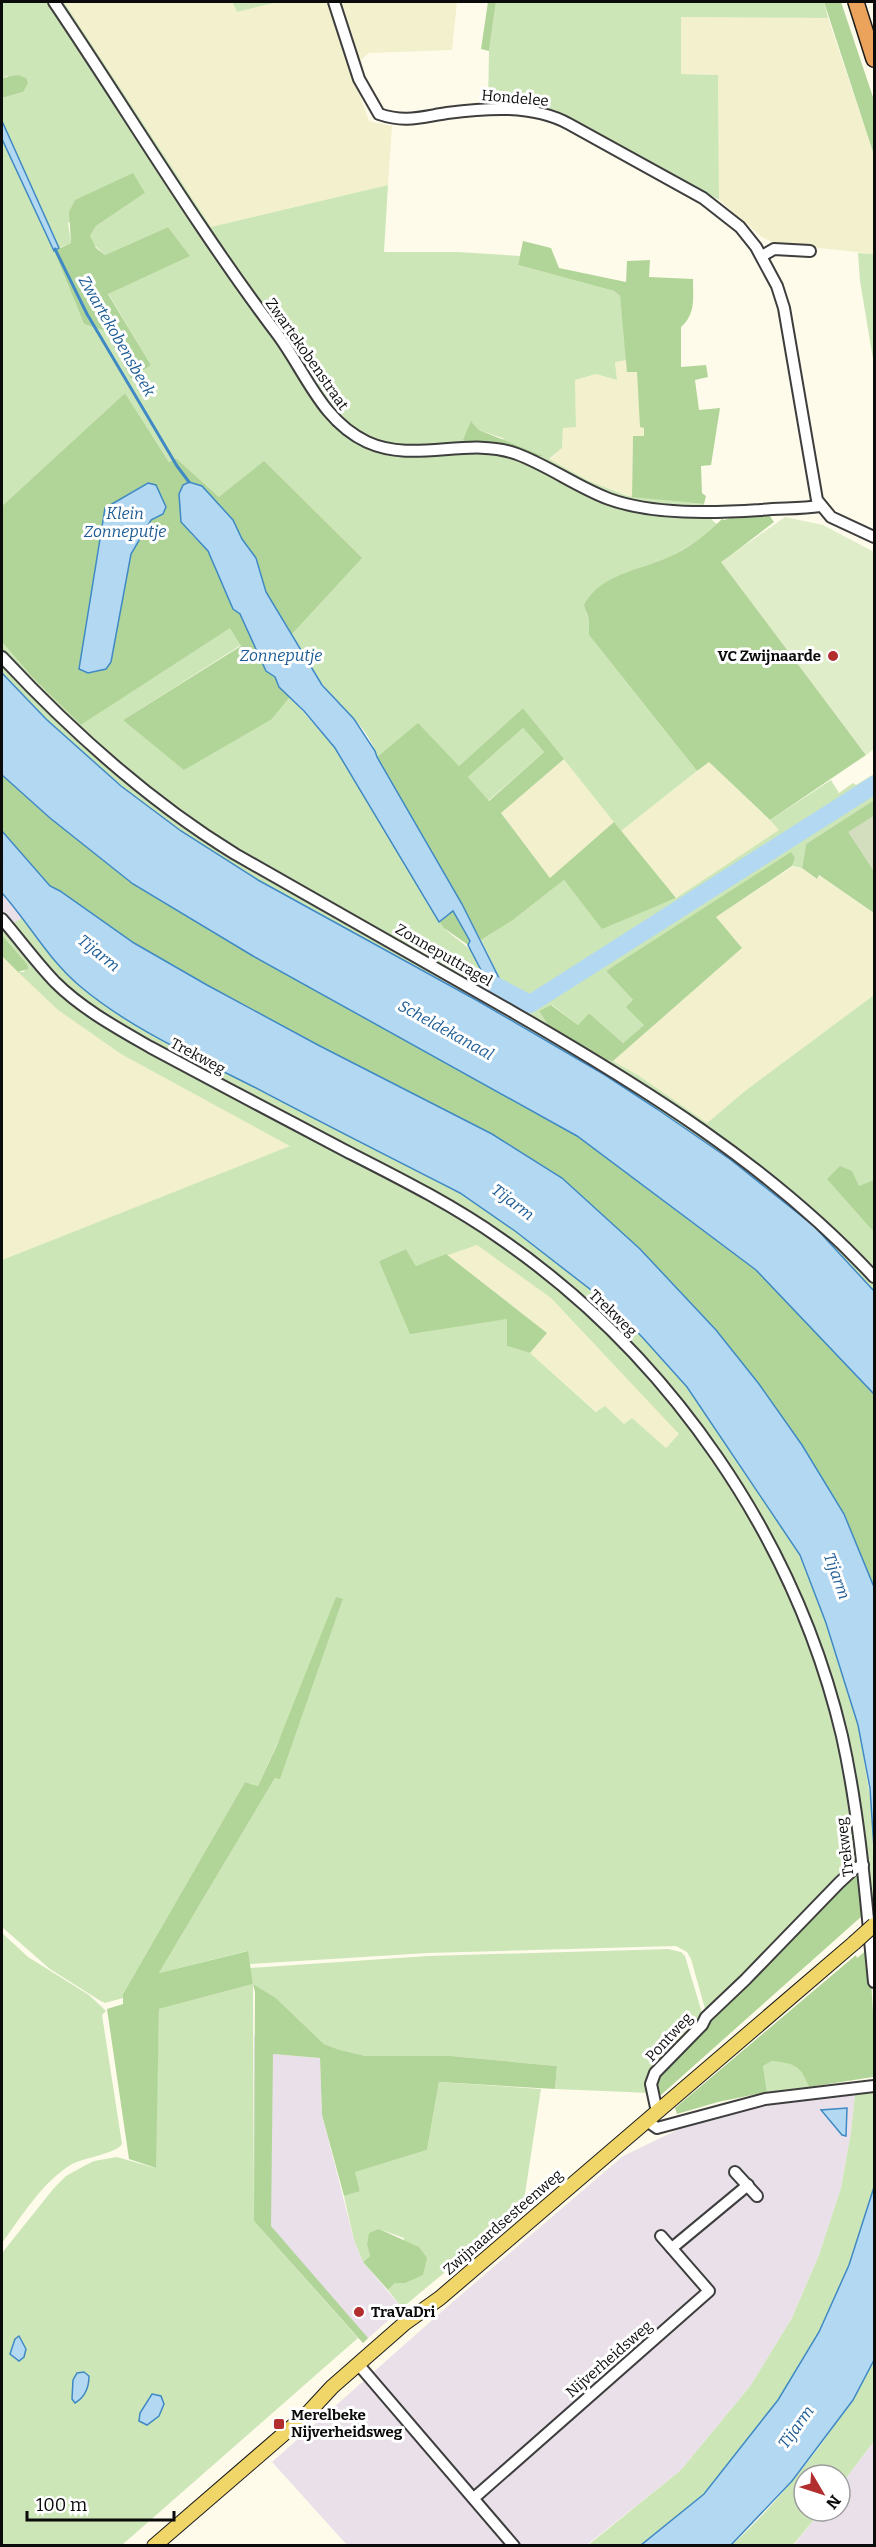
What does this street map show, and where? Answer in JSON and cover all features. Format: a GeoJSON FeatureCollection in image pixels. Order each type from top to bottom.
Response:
{"type":"FeatureCollection","features":[{"type":"Feature","properties":{"kind":"highway"},"geometry":{"type":"LineString","coordinates":[[856,2],[874,59]]}},
{"type":"Feature","properties":{"kind":"main road","name":"Zwijnaardsesteenweg"},"geometry":{"type":"LineString","coordinates":[[154,2546],[308,2413],[358,2364],[405,2323],[440,2298],[874,1925]]}},
{"type":"Feature","properties":{"kind":"street","name":"Zwartekobenstraat"},"geometry":{"type":"LineString","coordinates":[[54,2],[216,250],[296,361],[324,408],[351,434],[385,448],[403,451],[464,447],[498,448],[539,464],[586,489],[626,504],[713,512],[820,506]]}},
{"type":"Feature","properties":{"kind":"street","name":"Hondelee"},"geometry":{"type":"LineString","coordinates":[[334,2],[359,79],[379,114],[399,121],[477,109],[533,112],[559,118],[703,198],[740,227],[762,256],[777,286],[784,308],[815,490],[820,506]]}},
{"type":"Feature","properties":{"kind":"street"},"geometry":{"type":"LineString","coordinates":[[762,256],[774,249],[810,251]]}},
{"type":"Feature","properties":{"kind":"street"},"geometry":{"type":"LineString","coordinates":[[820,506],[831,517],[874,537]]}},
{"type":"Feature","properties":{"kind":"street","name":"Zonneputtragel"},"geometry":{"type":"LineString","coordinates":[[2,657],[99,754],[198,831],[545,1030],[653,1096],[714,1138],[789,1196],[821,1224],[874,1277]]}},
{"type":"Feature","properties":{"kind":"street","name":"Trekweg"},"geometry":{"type":"LineString","coordinates":[[2,919],[54,981],[89,1009],[150,1047],[370,1163],[474,1221],[503,1240],[569,1292],[646,1367],[714,1452],[753,1515],[789,1585],[821,1665],[841,1733],[852,1786],[863,1865],[874,1982]]}},
{"type":"Feature","properties":{"kind":"street","name":"Pontweg"},"geometry":{"type":"LineString","coordinates":[[652,2117],[652,2077],[702,2025],[706,2017],[839,1883],[854,1869],[863,1865]]}},
{"type":"Feature","properties":{"kind":"street"},"geometry":{"type":"LineString","coordinates":[[652,2117],[657,2128],[765,2099],[874,2086]]}},
{"type":"Feature","properties":{"kind":"street"},"geometry":{"type":"LineString","coordinates":[[735,2172],[757,2196]]}},
{"type":"Feature","properties":{"kind":"street"},"geometry":{"type":"LineString","coordinates":[[672,2248],[748,2185]]}},
{"type":"Feature","properties":{"kind":"street","name":"Nijverheidsweg"},"geometry":{"type":"LineString","coordinates":[[474,2498],[709,2290],[661,2236]]}},
{"type":"Feature","properties":{"kind":"street"},"geometry":{"type":"LineString","coordinates":[[358,2364],[514,2546]]}},
{"type":"Feature","properties":{"kind":"shaded area"},"geometry":{"type":"Polygon","coordinates":[[[64,2],[232,2],[237,12],[278,2],[327,2],[369,121],[392,126],[388,185],[211,227],[64,2]]]}},
{"type":"Feature","properties":{"kind":"shaded area"},"geometry":{"type":"Polygon","coordinates":[[[337,2],[457,2],[452,50],[369,53],[357,63],[337,2]]]}},
{"type":"Feature","properties":{"kind":"shaded area"},"geometry":{"type":"Polygon","coordinates":[[[681,16],[828,18],[874,155],[874,254],[774,243],[762,237],[719,200],[718,75],[681,74],[681,16]]]}},
{"type":"Feature","properties":{"kind":"shaded area"},"geometry":{"type":"Polygon","coordinates":[[[627,360],[627,372],[637,372],[641,427],[644,427],[644,436],[633,437],[632,497],[589,481],[549,460],[562,448],[563,427],[576,427],[575,380],[596,374],[617,380],[615,361],[627,360]]]}},
{"type":"Feature","properties":{"kind":"shaded area"},"geometry":{"type":"Polygon","coordinates":[[[564,759],[614,822],[551,879],[501,813],[564,759]]]}},
{"type":"Feature","properties":{"kind":"shaded area"},"geometry":{"type":"Polygon","coordinates":[[[709,762],[780,830],[676,898],[621,831],[709,762]]]}},
{"type":"Feature","properties":{"kind":"shaded area"},"geometry":{"type":"Polygon","coordinates":[[[792,867],[802,868],[816,879],[818,875],[874,913],[874,995],[745,1091],[707,1123],[613,1061],[742,948],[715,917],[792,867]]]}},
{"type":"Feature","properties":{"kind":"shaded area"},"geometry":{"type":"Polygon","coordinates":[[[2,893],[23,917],[12,924],[2,913],[2,893]]]}},
{"type":"Feature","properties":{"kind":"shaded area"},"geometry":{"type":"Polygon","coordinates":[[[2,956],[58,1010],[121,1054],[291,1146],[2,1260],[2,956]]]}},
{"type":"Feature","properties":{"kind":"shaded area"},"geometry":{"type":"Polygon","coordinates":[[[477,1245],[551,1298],[680,1434],[666,1448],[632,1418],[625,1424],[597,1412],[530,1353],[547,1333],[446,1254],[477,1245]]]}},
{"type":"Feature","properties":{"kind":"shaded area"},"geometry":{"type":"Polygon","coordinates":[[[254,2035],[273,2054],[320,2058],[322,2115],[354,2240],[363,2262],[402,2308],[363,2343],[254,2221],[254,2035]]]}},
{"type":"Feature","properties":{"kind":"shaded area"},"geometry":{"type":"Polygon","coordinates":[[[855,2094],[841,2188],[819,2255],[792,2318],[751,2385],[681,2470],[587,2545],[347,2545],[272,2462],[448,2306],[623,2156],[677,2130],[758,2107],[855,2094]]]}},
{"type":"Feature","properties":{"kind":"shaded area"},"geometry":{"type":"Polygon","coordinates":[[[874,2441],[874,2545],[793,2546],[811,2523],[852,2523],[852,2470],[874,2441]]]}},
{"type":"Feature","properties":{"kind":"green space"},"geometry":{"type":"Polygon","coordinates":[[[2,2],[64,2],[211,227],[388,185],[384,252],[458,252],[520,256],[518,265],[614,291],[620,296],[627,360],[615,362],[617,380],[596,374],[575,380],[576,427],[563,428],[562,448],[549,459],[589,481],[628,496],[704,504],[717,524],[704,537],[670,557],[615,577],[586,613],[589,620],[589,635],[697,771],[621,831],[523,708],[459,766],[418,724],[377,757],[362,728],[320,680],[292,634],[361,558],[219,497],[176,458],[169,462],[125,393],[2,506],[2,139],[54,251],[84,324],[105,331],[131,379],[151,365],[108,293],[189,255],[168,227],[105,255],[91,242],[90,236],[96,226],[145,193],[68,223],[71,243],[59,248],[2,121],[2,98],[23,92],[7,76],[2,78],[2,2]],[[472,422],[463,438],[505,439],[479,430],[472,422]]]}},
{"type":"Feature","properties":{"kind":"green space"},"geometry":{"type":"Polygon","coordinates":[[[232,2],[278,2],[237,12],[232,2]]]}},
{"type":"Feature","properties":{"kind":"green space"},"geometry":{"type":"Polygon","coordinates":[[[488,2],[496,2],[489,51],[481,49],[488,2]]]}},
{"type":"Feature","properties":{"kind":"green space"},"geometry":{"type":"Polygon","coordinates":[[[496,2],[824,2],[828,18],[681,17],[681,74],[718,75],[719,200],[561,113],[534,106],[488,106],[489,51],[496,2]]]}},
{"type":"Feature","properties":{"kind":"green space"},"geometry":{"type":"Polygon","coordinates":[[[824,2],[841,2],[874,100],[874,155],[824,2]]]}},
{"type":"Feature","properties":{"kind":"green space"},"geometry":{"type":"Polygon","coordinates":[[[18,75],[26,78],[28,83],[23,92],[2,98],[2,78],[18,75]]]}},
{"type":"Feature","properties":{"kind":"green space"},"geometry":{"type":"Polygon","coordinates":[[[133,173],[145,193],[96,226],[90,236],[96,248],[105,255],[168,227],[190,256],[108,294],[151,365],[131,379],[105,331],[84,324],[54,251],[71,243],[69,212],[75,200],[133,173]]]}},
{"type":"Feature","properties":{"kind":"green space"},"geometry":{"type":"Polygon","coordinates":[[[523,241],[551,248],[559,268],[626,282],[627,261],[650,260],[649,277],[693,279],[691,311],[681,327],[681,367],[706,365],[708,377],[695,380],[699,410],[720,408],[711,465],[701,466],[702,493],[706,496],[704,504],[632,497],[633,436],[644,436],[644,428],[640,427],[637,372],[627,372],[620,296],[614,291],[518,265],[523,241]]]}},
{"type":"Feature","properties":{"kind":"green space"},"geometry":{"type":"Polygon","coordinates":[[[858,253],[874,254],[874,365],[860,281],[858,253]]]}},
{"type":"Feature","properties":{"kind":"green space"},"geometry":{"type":"Polygon","coordinates":[[[125,393],[169,462],[176,458],[219,497],[264,461],[362,558],[292,634],[266,592],[256,558],[242,539],[233,520],[191,534],[208,551],[233,609],[240,614],[266,671],[275,677],[279,687],[290,697],[272,719],[184,770],[123,720],[241,646],[230,628],[81,725],[33,678],[2,642],[2,506],[125,393]],[[148,483],[105,508],[79,668],[88,673],[111,662],[131,554],[151,520],[163,514],[166,507],[148,483]]]}},
{"type":"Feature","properties":{"kind":"green space"},"geometry":{"type":"Polygon","coordinates":[[[471,421],[479,430],[543,456],[531,456],[467,444],[463,439],[471,421]]]}},
{"type":"Feature","properties":{"kind":"green space"},"geometry":{"type":"Polygon","coordinates":[[[767,512],[774,522],[722,562],[866,755],[770,820],[709,762],[697,771],[589,635],[589,620],[584,605],[600,586],[622,574],[658,562],[676,553],[697,541],[722,519],[767,512]]]}},
{"type":"Feature","properties":{"kind":"green space","name":"VC Zwijnaarde"},"geometry":{"type":"Polygon","coordinates":[[[785,517],[823,525],[874,552],[874,749],[866,755],[721,562],[785,517]]]}},
{"type":"Feature","properties":{"kind":"green space"},"geometry":{"type":"Polygon","coordinates":[[[230,627],[241,645],[123,720],[272,719],[290,697],[335,748],[439,922],[472,951],[481,967],[483,978],[490,983],[499,977],[481,940],[513,920],[564,880],[602,928],[676,898],[779,830],[770,820],[831,780],[839,793],[853,783],[856,785],[874,774],[874,800],[806,844],[802,868],[792,866],[795,858],[606,971],[633,1000],[644,1025],[623,1043],[589,1013],[578,1025],[552,1005],[539,1011],[548,1025],[602,1060],[613,1061],[639,1076],[707,1123],[745,1091],[874,995],[874,1291],[803,1217],[731,1161],[662,1112],[480,1001],[251,877],[190,837],[132,795],[78,749],[2,673],[2,642],[33,678],[81,725],[230,627]]]}},
{"type":"Feature","properties":{"kind":"green space"},"geometry":{"type":"Polygon","coordinates":[[[523,708],[564,759],[501,813],[550,878],[614,822],[676,898],[602,929],[564,880],[513,920],[481,940],[377,757],[418,723],[459,766],[523,708]],[[523,728],[468,777],[489,801],[544,752],[523,728]]]}},
{"type":"Feature","properties":{"kind":"green space"},"geometry":{"type":"Polygon","coordinates":[[[523,728],[544,752],[488,801],[468,777],[523,728]]]}},
{"type":"Feature","properties":{"kind":"green space"},"geometry":{"type":"Polygon","coordinates":[[[2,775],[50,818],[253,956],[577,1136],[756,1270],[874,1394],[874,1587],[844,1514],[802,1445],[759,1384],[716,1330],[562,1178],[492,1134],[207,985],[134,943],[50,886],[2,831],[2,775]]]}},
{"type":"Feature","properties":{"kind":"green space"},"geometry":{"type":"Polygon","coordinates":[[[874,800],[874,816],[849,832],[874,871],[874,913],[819,875],[817,879],[802,868],[806,844],[874,800]]]}},
{"type":"Feature","properties":{"kind":"green space"},"geometry":{"type":"Polygon","coordinates":[[[874,816],[874,871],[848,832],[874,816]]]}},
{"type":"Feature","properties":{"kind":"green space"},"geometry":{"type":"Polygon","coordinates":[[[791,852],[795,858],[792,866],[716,917],[742,948],[613,1061],[602,1060],[548,1025],[539,1011],[551,1005],[578,1025],[589,1013],[623,1043],[644,1025],[626,1007],[633,1000],[606,971],[791,852]]]}},
{"type":"Feature","properties":{"kind":"green space"},"geometry":{"type":"Polygon","coordinates":[[[453,911],[470,941],[468,945],[439,922],[453,911]]]}},
{"type":"Feature","properties":{"kind":"green space"},"geometry":{"type":"Polygon","coordinates":[[[2,913],[12,924],[23,917],[57,963],[115,1012],[185,1052],[460,1193],[515,1231],[613,1307],[687,1387],[800,1555],[826,1623],[858,1725],[872,1808],[874,1904],[862,1916],[857,1873],[707,2016],[691,1959],[687,1952],[676,1946],[428,1953],[250,1964],[247,1951],[159,1973],[275,1778],[280,1778],[343,1599],[258,1786],[245,1782],[123,1994],[123,1998],[105,2003],[99,2000],[50,1969],[2,1927],[2,1260],[290,1146],[121,1054],[58,1010],[18,972],[24,972],[27,964],[2,935],[2,913]],[[477,1245],[416,1266],[406,1249],[379,1261],[492,1320],[507,1319],[507,1346],[530,1353],[596,1412],[605,1406],[624,1424],[632,1418],[666,1448],[679,1434],[551,1298],[477,1245]]]}},
{"type":"Feature","properties":{"kind":"green space"},"geometry":{"type":"Polygon","coordinates":[[[2,935],[27,964],[28,969],[18,972],[2,956],[2,935]]]}},
{"type":"Feature","properties":{"kind":"green space"},"geometry":{"type":"Polygon","coordinates":[[[840,1166],[852,1171],[859,1186],[874,1180],[874,1232],[827,1179],[840,1166]]]}},
{"type":"Feature","properties":{"kind":"green space"},"geometry":{"type":"Polygon","coordinates":[[[406,1249],[416,1266],[446,1254],[547,1333],[530,1353],[507,1346],[507,1319],[410,1334],[379,1261],[406,1249]]]}},
{"type":"Feature","properties":{"kind":"green space"},"geometry":{"type":"Polygon","coordinates":[[[336,1597],[343,1599],[280,1779],[275,1778],[159,1973],[248,1951],[253,1984],[159,2009],[156,2168],[129,2159],[107,2009],[123,2004],[123,1994],[245,1782],[258,1786],[277,1745],[336,1597]]]}},
{"type":"Feature","properties":{"kind":"green space"},"geometry":{"type":"Polygon","coordinates":[[[857,1873],[862,1916],[661,2095],[657,2091],[655,2077],[792,1933],[857,1873]]]}},
{"type":"Feature","properties":{"kind":"green space"},"geometry":{"type":"Polygon","coordinates":[[[2,1933],[28,1957],[89,1995],[106,2011],[102,2015],[122,2144],[114,2150],[72,2164],[61,2171],[33,2200],[2,2243],[2,1933]]]}},
{"type":"Feature","properties":{"kind":"green space"},"geometry":{"type":"Polygon","coordinates":[[[869,1948],[874,2027],[873,2077],[809,2087],[803,2074],[796,2067],[772,2061],[763,2066],[767,2092],[718,2102],[677,2114],[675,2108],[856,1955],[857,1958],[869,1948]]]}},
{"type":"Feature","properties":{"kind":"green space"},"geometry":{"type":"Polygon","coordinates":[[[668,1949],[681,1952],[685,1956],[702,2013],[701,2019],[650,2093],[555,2089],[557,2066],[451,2056],[366,2056],[340,2050],[324,2044],[276,1998],[253,1984],[250,1968],[428,1956],[668,1949]]]}},
{"type":"Feature","properties":{"kind":"green space"},"geometry":{"type":"Polygon","coordinates":[[[253,1984],[254,2221],[358,2338],[122,2545],[2,2545],[2,2253],[54,2188],[66,2176],[84,2166],[94,2161],[117,2157],[155,2168],[159,2009],[253,1984]]]}},
{"type":"Feature","properties":{"kind":"green space"},"geometry":{"type":"Polygon","coordinates":[[[253,1984],[276,1998],[324,2044],[340,2050],[366,2056],[451,2056],[557,2066],[555,2089],[439,2082],[427,2150],[355,2172],[360,2191],[344,2196],[322,2115],[320,2058],[273,2054],[271,2226],[368,2338],[363,2343],[254,2221],[255,1992],[253,1984]]]}},
{"type":"Feature","properties":{"kind":"green space"},"geometry":{"type":"Polygon","coordinates":[[[874,2055],[873,2196],[849,2265],[819,2332],[778,2400],[704,2494],[641,2545],[587,2546],[681,2470],[751,2385],[792,2318],[819,2255],[841,2188],[855,2094],[873,2084],[874,2055]]]}},
{"type":"Feature","properties":{"kind":"green space"},"geometry":{"type":"Polygon","coordinates":[[[772,2061],[796,2067],[803,2074],[809,2087],[767,2092],[763,2066],[772,2061]]]}},
{"type":"Feature","properties":{"kind":"green space"},"geometry":{"type":"Polygon","coordinates":[[[439,2082],[541,2089],[523,2207],[402,2308],[388,2290],[395,2283],[405,2283],[404,2238],[379,2229],[367,2245],[370,2256],[363,2262],[354,2240],[344,2196],[360,2190],[354,2172],[427,2150],[439,2082]]]}},
{"type":"Feature","properties":{"kind":"green space"},"geometry":{"type":"Polygon","coordinates":[[[379,2229],[419,2247],[427,2258],[423,2275],[405,2283],[395,2283],[388,2290],[363,2262],[370,2256],[367,2245],[369,2233],[379,2229]]]}},
{"type":"Feature","properties":{"kind":"green space"},"geometry":{"type":"Polygon","coordinates":[[[874,2360],[874,2441],[852,2470],[852,2463],[807,2463],[828,2435],[874,2360]]]}},
{"type":"Feature","properties":{"kind":"green space"},"geometry":{"type":"Polygon","coordinates":[[[792,2482],[792,2523],[811,2523],[793,2545],[731,2546],[752,2526],[792,2482]]]}},
{"type":"Feature","properties":{"kind":"water"},"geometry":{"type":"Polygon","coordinates":[[[2,121],[59,248],[54,251],[2,139],[2,121]]]}},
{"type":"Feature","properties":{"kind":"water","name":"Zonneputje"},"geometry":{"type":"Polygon","coordinates":[[[189,482],[202,486],[233,520],[242,539],[256,558],[266,592],[322,685],[354,719],[375,751],[462,904],[499,978],[490,983],[483,978],[468,945],[470,941],[453,911],[439,922],[335,748],[304,711],[279,687],[275,677],[266,671],[240,614],[233,609],[208,551],[181,522],[179,494],[183,485],[189,482]]]}},
{"type":"Feature","properties":{"kind":"water","name":"Klein Zonneputje"},"geometry":{"type":"Polygon","coordinates":[[[148,483],[156,485],[166,507],[163,514],[151,520],[131,554],[111,662],[106,669],[88,673],[79,669],[105,508],[148,483]]]}},
{"type":"Feature","properties":{"kind":"water","name":"Scheldekanaal"},"geometry":{"type":"Polygon","coordinates":[[[2,673],[46,719],[121,786],[181,831],[258,880],[478,1001],[605,1075],[731,1160],[814,1226],[874,1291],[874,1394],[756,1270],[577,1136],[253,956],[133,884],[50,818],[2,775],[2,673]]]}},
{"type":"Feature","properties":{"kind":"water"},"geometry":{"type":"Polygon","coordinates":[[[2,831],[50,886],[134,943],[318,1045],[492,1134],[562,1178],[640,1249],[716,1330],[759,1384],[802,1445],[844,1514],[874,1587],[874,1849],[870,1788],[858,1725],[826,1623],[800,1555],[687,1387],[613,1307],[515,1231],[460,1193],[164,1042],[121,1016],[81,987],[59,966],[2,893],[2,865],[21,887],[25,888],[25,884],[2,858],[2,831]]]}},
{"type":"Feature","properties":{"kind":"water"},"geometry":{"type":"Polygon","coordinates":[[[847,2108],[846,2136],[842,2135],[821,2110],[847,2108]]]}},
{"type":"Feature","properties":{"kind":"water"},"geometry":{"type":"Polygon","coordinates":[[[874,2187],[874,2360],[853,2400],[806,2463],[792,2463],[792,2481],[731,2545],[641,2545],[704,2494],[778,2400],[819,2332],[849,2265],[874,2187]]]}},
{"type":"Feature","properties":{"kind":"water"},"geometry":{"type":"Polygon","coordinates":[[[19,2336],[26,2349],[24,2357],[19,2361],[10,2354],[15,2339],[19,2336]]]}},
{"type":"Feature","properties":{"kind":"water"},"geometry":{"type":"Polygon","coordinates":[[[84,2372],[89,2376],[87,2388],[84,2395],[75,2403],[72,2399],[73,2380],[77,2373],[84,2372]]]}},
{"type":"Feature","properties":{"kind":"water"},"geometry":{"type":"Polygon","coordinates":[[[152,2394],[161,2396],[164,2404],[159,2416],[147,2425],[139,2421],[140,2413],[152,2394]]]}},
{"type":"Feature","properties":{"kind":"waterway","name":"Zwartekobensbeek"},"geometry":{"type":"LineString","coordinates":[[55,249],[87,314],[177,466],[189,482]]}},
{"type":"Feature","properties":{"kind":"waterway"},"geometry":{"type":"LineString","coordinates":[[488,986],[490,983],[530,1004],[874,785]]}},
{"type":"Feature","properties":{"kind":"waterway","name":"Tijarm"},"geometry":{"type":"LineString","coordinates":[[2,865],[43,905]]}},
{"type":"Feature","properties":{"kind":"place","name":"VC Zwijnaarde"},"geometry":{"type":"Point","coordinates":[833,656]}},
{"type":"Feature","properties":{"kind":"place","name":"TraVaDri"},"geometry":{"type":"Point","coordinates":[359,2312]}},
{"type":"Feature","properties":{"kind":"place","name":"Merelbeke Nijverheidsweg"},"geometry":{"type":"Point","coordinates":[279,2424]}}]}
